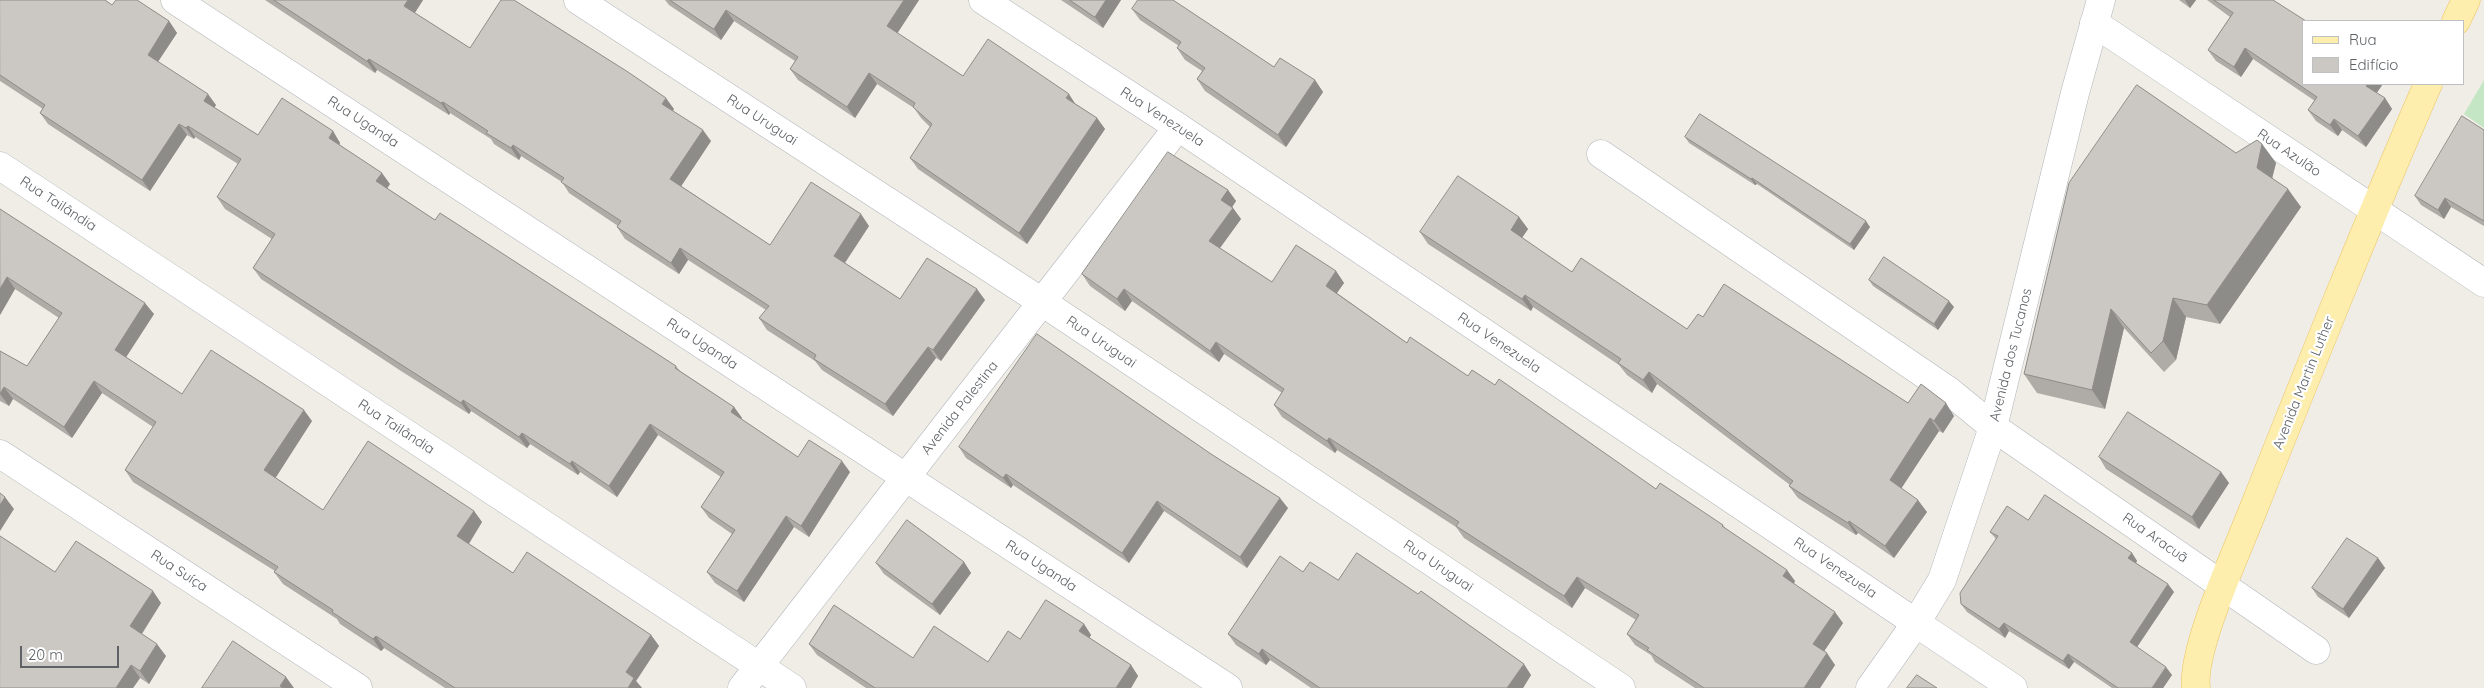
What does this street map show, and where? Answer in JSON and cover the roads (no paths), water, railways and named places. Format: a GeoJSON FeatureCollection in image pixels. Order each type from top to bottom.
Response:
{"type":"FeatureCollection","features":[{"type":"Feature","properties":{"kind":"main road"},"geometry":{"type":"LineString","coordinates":[[2456,20],[2466,0]]}},
{"type":"Feature","properties":{"kind":"main road","name":"Avenida Martin Luther"},"geometry":{"type":"LineString","coordinates":[[2196,688],[2199,655],[2223,586],[2373,210],[2428,85]]}},
{"type":"Feature","properties":{"kind":"street","name":"Rua Uganda"},"geometry":{"type":"LineString","coordinates":[[175,0],[1228,688]]}},
{"type":"Feature","properties":{"kind":"street","name":"Rua Uruguai"},"geometry":{"type":"LineString","coordinates":[[578,0],[1042,302],[1621,688]]}},
{"type":"Feature","properties":{"kind":"street","name":"Rua Venezuela"},"geometry":{"type":"LineString","coordinates":[[983,0],[1178,127],[2013,688]]}},
{"type":"Feature","properties":{"kind":"street","name":"Rua Azulão"},"geometry":{"type":"LineString","coordinates":[[2097,12],[2373,210],[2484,283]]}},
{"type":"Feature","properties":{"kind":"street","name":"Avenida dos Tucanos"},"geometry":{"type":"LineString","coordinates":[[1870,688],[1916,623],[1942,580],[1993,426],[2097,12]]}},
{"type":"Feature","properties":{"kind":"street","name":"Avenida Palestina"},"geometry":{"type":"LineString","coordinates":[[742,688],[1178,127]]}},
{"type":"Feature","properties":{"kind":"street","name":"Rua Aracuã"},"geometry":{"type":"LineString","coordinates":[[1602,154],[1950,392],[1993,426],[2316,650]]}},
{"type":"Feature","properties":{"kind":"street","name":"Rua Tailândia"},"geometry":{"type":"LineString","coordinates":[[0,166],[792,688]]}},
{"type":"Feature","properties":{"kind":"street","name":"Rua Suíça"},"geometry":{"type":"LineString","coordinates":[[0,454],[358,688]]}}]}
